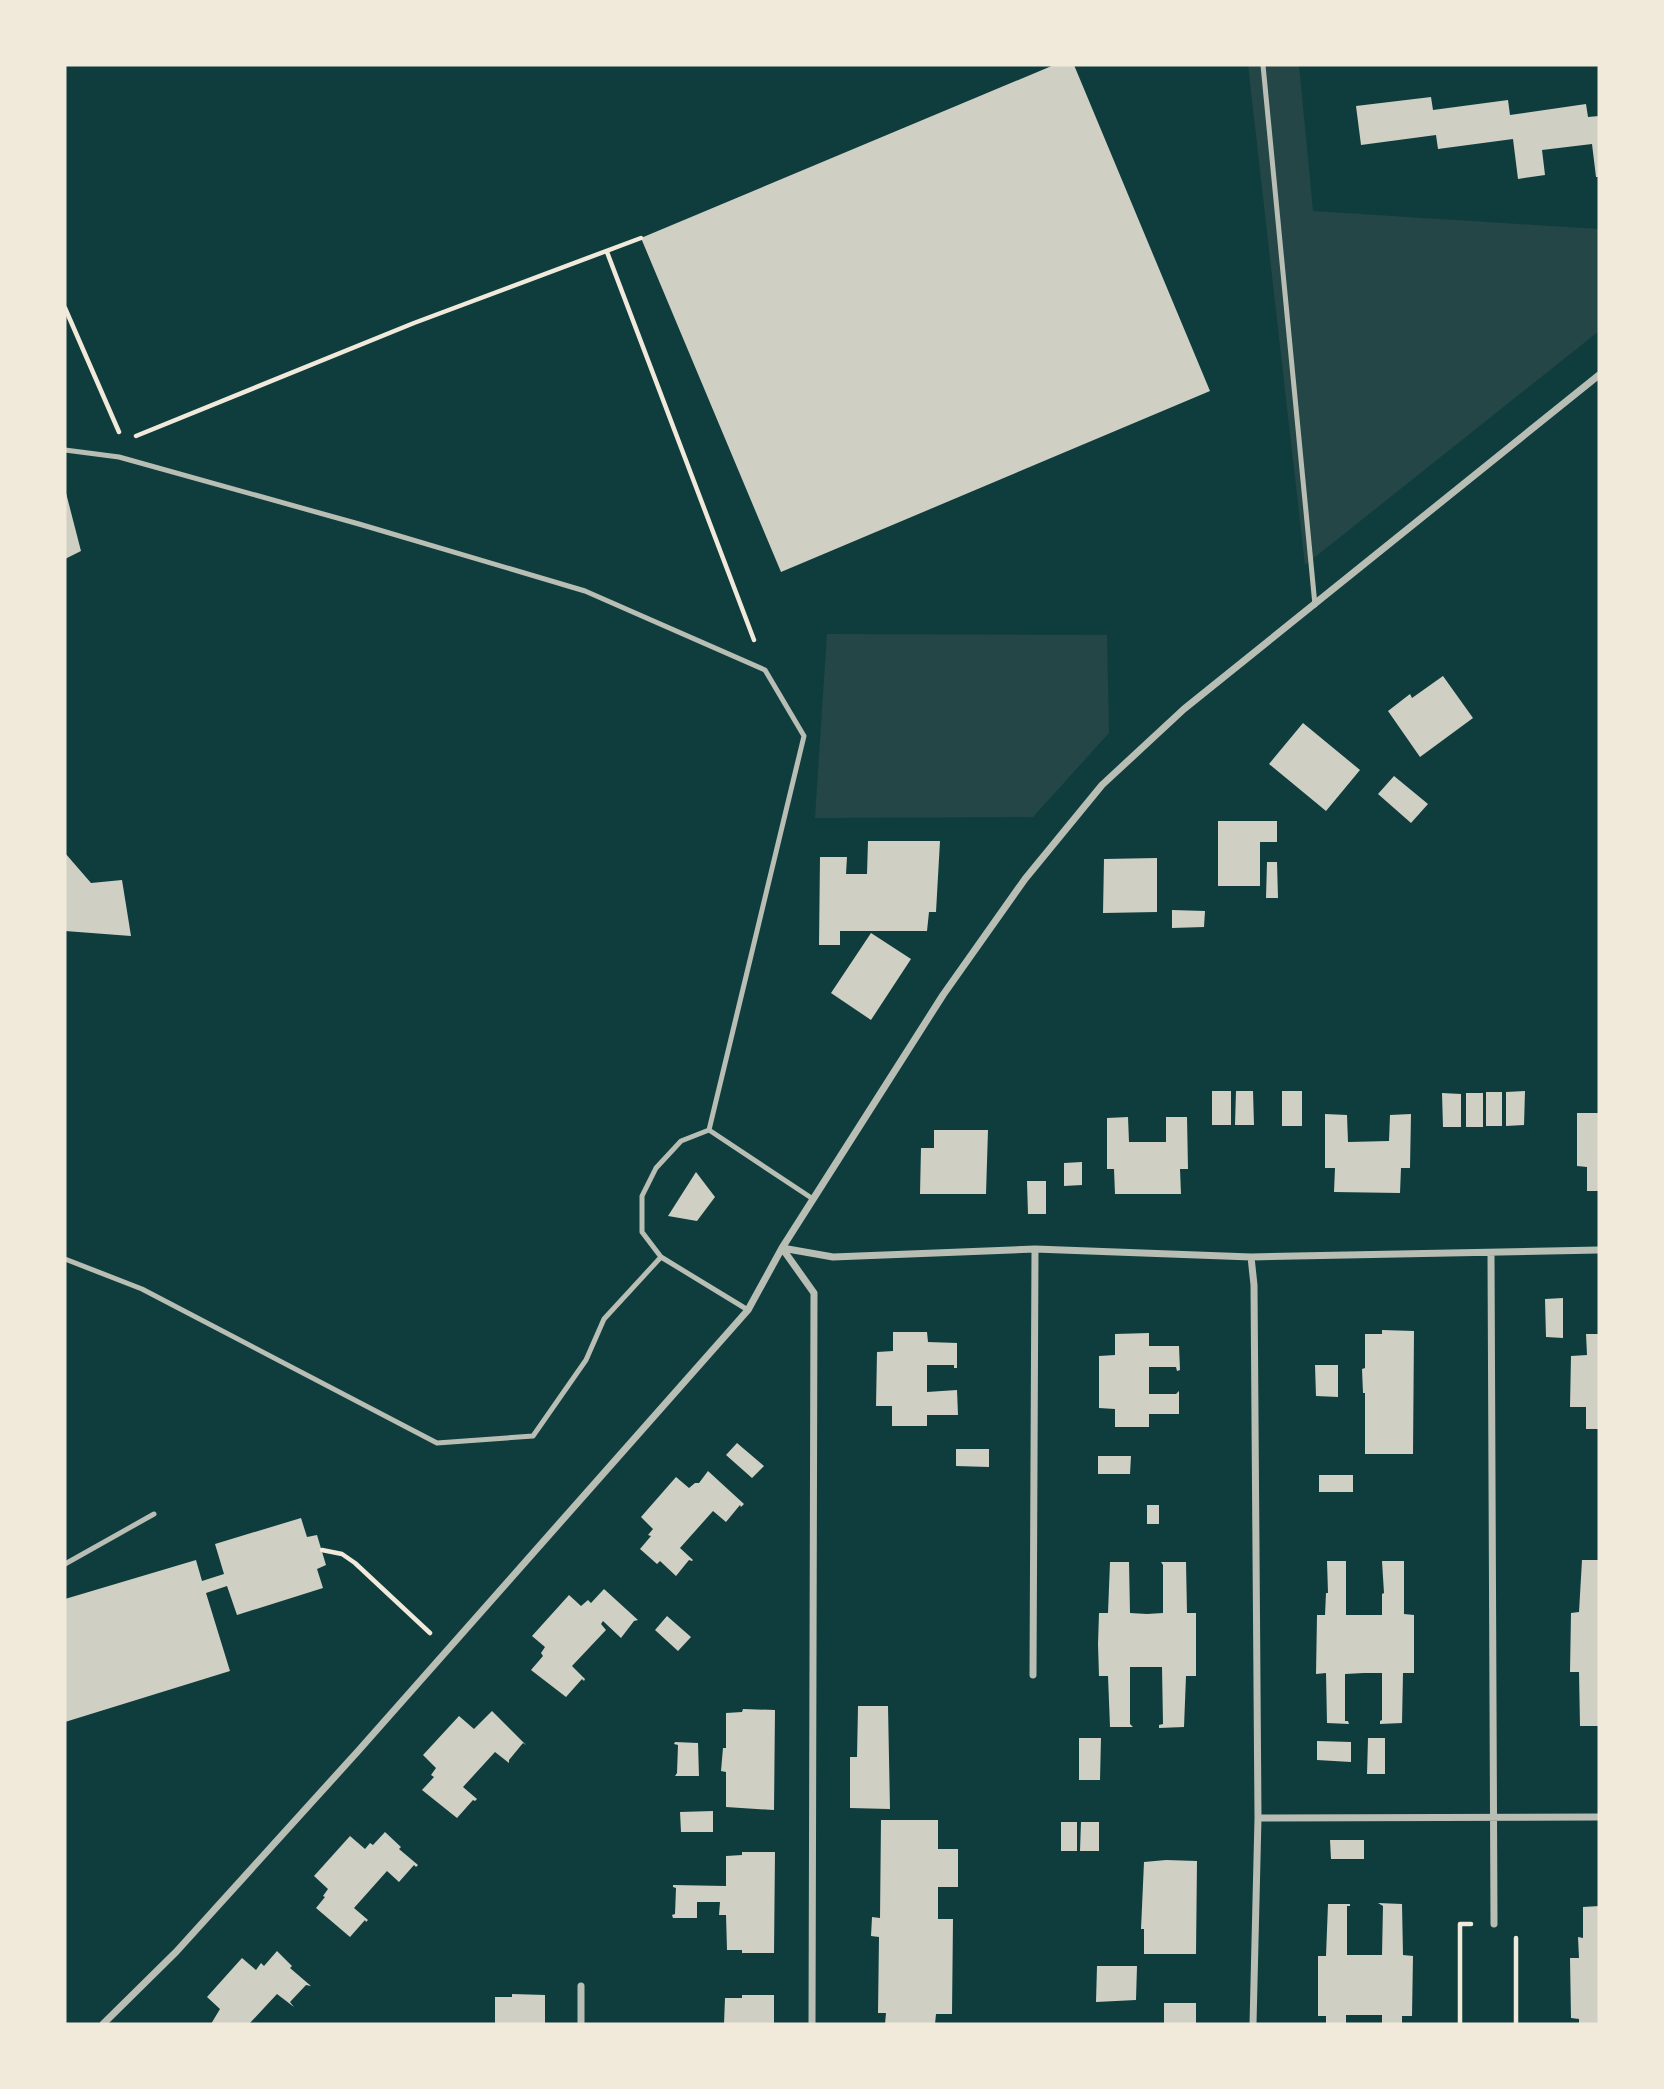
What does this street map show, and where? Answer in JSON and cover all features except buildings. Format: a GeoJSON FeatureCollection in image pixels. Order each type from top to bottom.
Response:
{"type":"FeatureCollection","features":[{"type":"Feature","properties":{"kind":"street"},"geometry":{"type":"LineString","coordinates":[[103,2024],[176,1951],[448,1650],[748,1310],[782,1248],[943,995],[1025,879],[1102,785],[1184,709],[1599,375]]}},
{"type":"Feature","properties":{"kind":"street"},"geometry":{"type":"LineString","coordinates":[[782,1248],[833,1257],[1035,1249],[1251,1257],[1599,1250]]}},
{"type":"Feature","properties":{"kind":"street"},"geometry":{"type":"LineString","coordinates":[[782,1248],[814,1293],[811,2024]]}},
{"type":"Feature","properties":{"kind":"street"},"geometry":{"type":"LineString","coordinates":[[1033,1675],[1035,1249]]}},
{"type":"Feature","properties":{"kind":"street"},"geometry":{"type":"LineString","coordinates":[[1491,1254],[1494,1924]]}},
{"type":"Feature","properties":{"kind":"street"},"geometry":{"type":"LineString","coordinates":[[1251,1257],[1254,1312],[1258,1818],[1253,2024]]}},
{"type":"Feature","properties":{"kind":"street"},"geometry":{"type":"LineString","coordinates":[[1258,1818],[1599,1817]]}},
{"type":"Feature","properties":{"kind":"street"},"geometry":{"type":"LineString","coordinates":[[581,1986],[582,2024]]}},
{"type":"Feature","properties":{"kind":"lane"},"geometry":{"type":"LineString","coordinates":[[1262,65],[1315,605]]}},
{"type":"Feature","properties":{"kind":"lane"},"geometry":{"type":"LineString","coordinates":[[65,450],[119,457],[585,591],[765,670],[804,736],[709,1130]]}},
{"type":"Feature","properties":{"kind":"lane"},"geometry":{"type":"LineString","coordinates":[[709,1130],[813,1199]]}},
{"type":"Feature","properties":{"kind":"lane"},"geometry":{"type":"LineString","coordinates":[[709,1130],[681,1141],[656,1168],[642,1196],[642,1232],[661,1257],[748,1310]]}},
{"type":"Feature","properties":{"kind":"lane"},"geometry":{"type":"LineString","coordinates":[[65,1259],[142,1289],[437,1443],[533,1436],[586,1360],[604,1319],[661,1257]]}},
{"type":"Feature","properties":{"kind":"lane"},"geometry":{"type":"LineString","coordinates":[[65,1564],[153,1514]]}},
{"type":"Feature","properties":{"kind":"path"},"geometry":{"type":"LineString","coordinates":[[65,308],[116,429],[125,440],[414,323],[641,238]]}},
{"type":"Feature","properties":{"kind":"path"},"geometry":{"type":"LineString","coordinates":[[607,252],[765,670]]}},
{"type":"Feature","properties":{"kind":"path"},"geometry":{"type":"LineString","coordinates":[[322,1550],[342,1554],[355,1563],[448,1650]]}},
{"type":"Feature","properties":{"kind":"path"},"geometry":{"type":"LineString","coordinates":[[1460,2024],[1460,1924],[1516,1924],[1516,2024]]}},
{"type":"Feature","properties":{"kind":"shaded area"},"geometry":{"type":"Polygon","coordinates":[[[1248,65],[1299,65],[1313,211],[1599,229],[1599,331],[1305,565],[1248,65]]]}},
{"type":"Feature","properties":{"kind":"shaded area"},"geometry":{"type":"Polygon","coordinates":[[[827,634],[1107,635],[1109,733],[1033,817],[815,818],[827,634]]]}}]}
